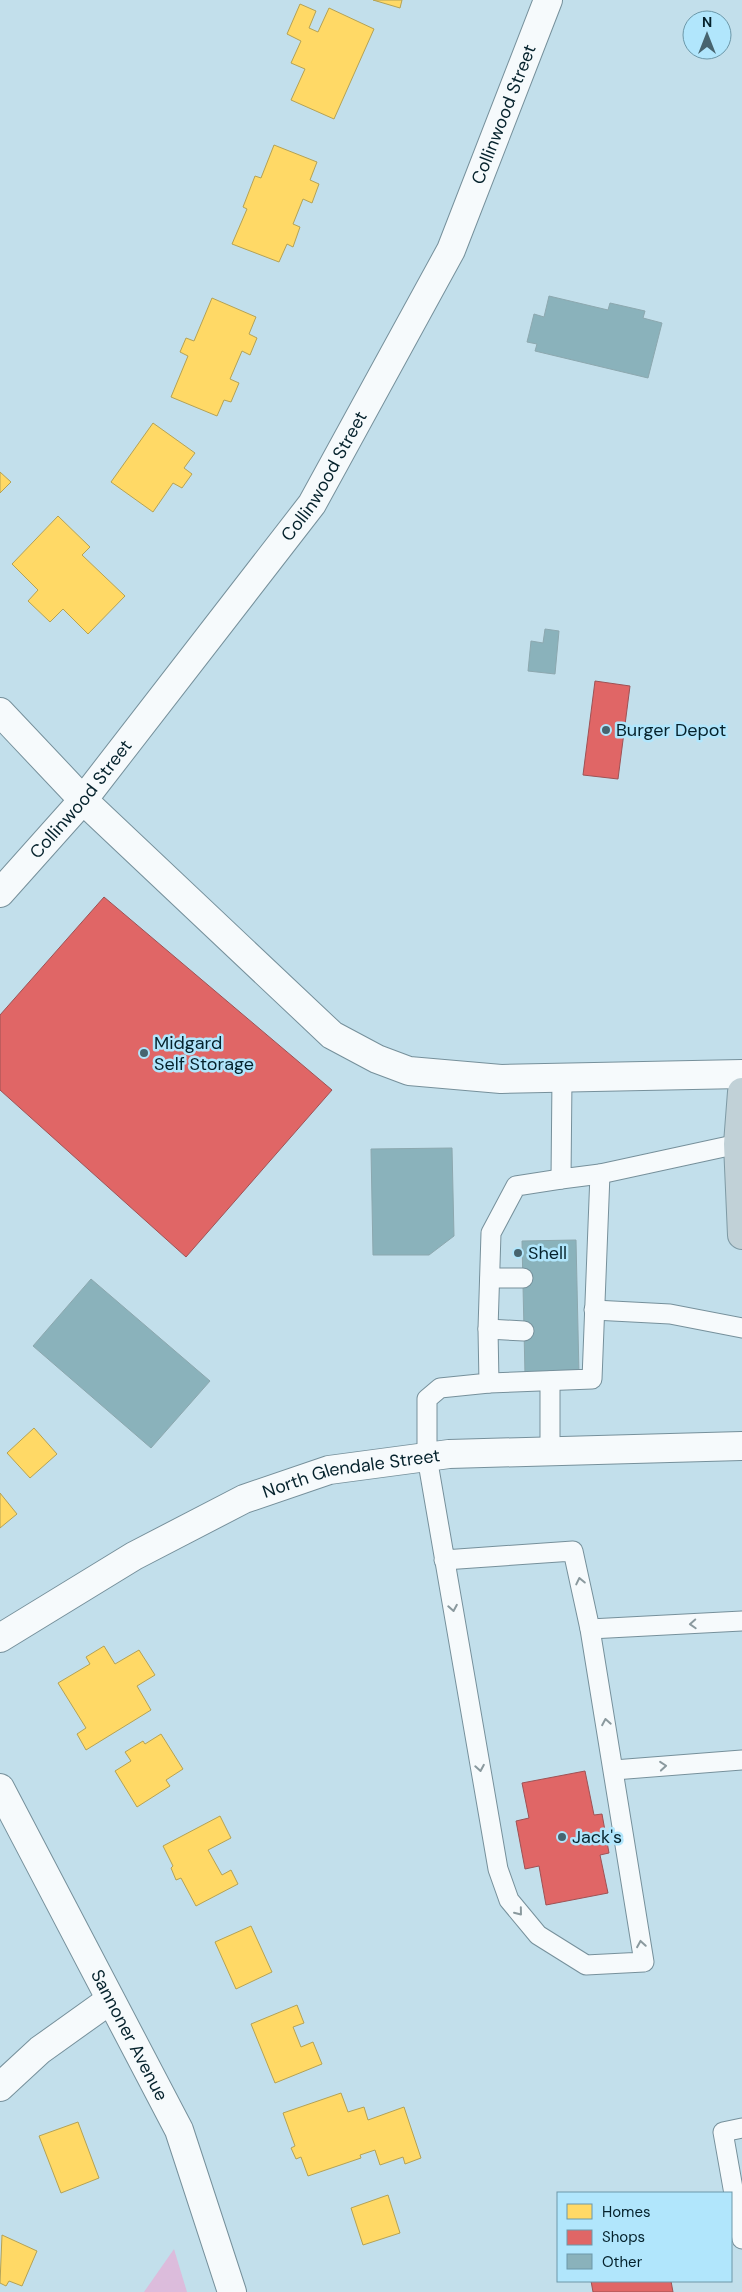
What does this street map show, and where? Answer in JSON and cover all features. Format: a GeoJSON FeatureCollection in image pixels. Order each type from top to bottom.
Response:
{"type":"FeatureCollection","features":[{"type":"Feature","properties":{"kind":"highway"},"geometry":{"type":"LineString","coordinates":[[742,1092],[738,1144],[742,1235]]}},
{"type":"Feature","properties":{"kind":"street","name":"Collinwood Street"},"geometry":{"type":"LineString","coordinates":[[0,893],[83,800],[312,504],[451,250],[548,0]]}},
{"type":"Feature","properties":{"kind":"street"},"geometry":{"type":"LineString","coordinates":[[0,712],[83,800],[332,1035],[376,1059],[409,1071],[501,1080],[742,1074]]}},
{"type":"Feature","properties":{"kind":"street","name":"North Glendale Street"},"geometry":{"type":"LineString","coordinates":[[0,1638],[134,1556],[244,1499],[329,1470],[449,1454],[742,1446]]}},
{"type":"Feature","properties":{"kind":"street","name":"Sannoner Avenue"},"geometry":{"type":"LineString","coordinates":[[0,1788],[179,2130],[232,2292]]}},
{"type":"Feature","properties":{"kind":"street"},"geometry":{"type":"LineString","coordinates":[[0,2087],[40,2050],[110,2000]]}},
{"type":"Feature","properties":{"kind":"lane"},"geometry":{"type":"LineString","coordinates":[[561,1179],[562,1078]]}},
{"type":"Feature","properties":{"kind":"lane"},"geometry":{"type":"LineString","coordinates":[[489,1383],[488,1329],[491,1233],[516,1186],[600,1174],[738,1144]]}},
{"type":"Feature","properties":{"kind":"lane"},"geometry":{"type":"LineString","coordinates":[[444,1560],[574,1551],[590,1629],[644,1962],[586,1966],[538,1935],[509,1900],[498,1869],[444,1560],[427,1457],[427,1399],[440,1388],[489,1383],[592,1380],[586,1331],[594,1310],[586,1277],[600,1174]]}},
{"type":"Feature","properties":{"kind":"lane"},"geometry":{"type":"LineString","coordinates":[[490,1278],[523,1278]]}},
{"type":"Feature","properties":{"kind":"lane"},"geometry":{"type":"LineString","coordinates":[[594,1310],[670,1314],[742,1328]]}},
{"type":"Feature","properties":{"kind":"lane"},"geometry":{"type":"LineString","coordinates":[[488,1329],[524,1331]]}},
{"type":"Feature","properties":{"kind":"lane"},"geometry":{"type":"LineString","coordinates":[[550,1381],[550,1451]]}},
{"type":"Feature","properties":{"kind":"lane"},"geometry":{"type":"LineString","coordinates":[[590,1629],[742,1621]]}},
{"type":"Feature","properties":{"kind":"lane"},"geometry":{"type":"LineString","coordinates":[[614,1770],[742,1760]]}},
{"type":"Feature","properties":{"kind":"lane"},"geometry":{"type":"LineString","coordinates":[[742,2128],[723,2132],[742,2240]]}},
{"type":"Feature","properties":{"kind":"shaded area"},"geometry":{"type":"Polygon","coordinates":[[[174,2249],[187,2292],[144,2292],[174,2249]]]}},
{"type":"Feature","properties":{"kind":"building: Homes"},"geometry":{"type":"Polygon","coordinates":[[[373,0],[402,0],[400,8],[373,0]]]}},
{"type":"Feature","properties":{"kind":"building: Homes"},"geometry":{"type":"Polygon","coordinates":[[[300,4],[316,11],[309,28],[318,32],[329,8],[374,29],[334,119],[291,100],[305,69],[291,63],[301,41],[287,34],[300,4]]]}},
{"type":"Feature","properties":{"kind":"building: Homes"},"geometry":{"type":"Polygon","coordinates":[[[274,145],[317,162],[310,180],[319,184],[312,203],[303,199],[293,224],[300,227],[293,247],[287,244],[279,262],[232,244],[247,209],[243,207],[255,176],[261,178],[274,145]]]}},
{"type":"Feature","properties":{"kind":"building: Homes"},"geometry":{"type":"Polygon","coordinates":[[[212,298],[256,317],[249,334],[257,338],[250,355],[242,351],[230,379],[239,383],[231,402],[224,400],[217,416],[171,397],[188,356],[180,352],[186,338],[194,341],[212,298]]]}},
{"type":"Feature","properties":{"kind":"building: Homes"},"geometry":{"type":"Polygon","coordinates":[[[153,423],[195,453],[184,468],[192,474],[182,488],[173,483],[153,512],[111,482],[153,423]]]}},
{"type":"Feature","properties":{"kind":"building: Homes"},"geometry":{"type":"Polygon","coordinates":[[[0,472],[11,482],[0,493],[0,472]]]}},
{"type":"Feature","properties":{"kind":"building: Homes"},"geometry":{"type":"Polygon","coordinates":[[[58,516],[90,547],[82,555],[125,596],[88,634],[63,609],[50,622],[28,601],[38,590],[12,564],[58,516]]]}},
{"type":"Feature","properties":{"kind":"building: Homes"},"geometry":{"type":"Polygon","coordinates":[[[34,1428],[57,1454],[30,1478],[7,1453],[34,1428]]]}},
{"type":"Feature","properties":{"kind":"building: Homes"},"geometry":{"type":"Polygon","coordinates":[[[0,1493],[17,1514],[0,1528],[0,1493]]]}},
{"type":"Feature","properties":{"kind":"building: Homes"},"geometry":{"type":"Polygon","coordinates":[[[104,1646],[115,1664],[139,1650],[155,1675],[137,1686],[151,1710],[86,1750],[77,1734],[86,1728],[58,1683],[90,1664],[86,1657],[104,1646]]]}},
{"type":"Feature","properties":{"kind":"building: Homes"},"geometry":{"type":"Polygon","coordinates":[[[161,1734],[183,1769],[166,1780],[170,1786],[137,1807],[115,1771],[131,1761],[125,1752],[143,1741],[145,1744],[161,1734]]]}},
{"type":"Feature","properties":{"kind":"building: Homes"},"geometry":{"type":"Polygon","coordinates":[[[220,1816],[231,1838],[208,1850],[222,1875],[231,1870],[238,1884],[196,1906],[181,1878],[176,1880],[171,1868],[173,1866],[163,1846],[220,1816]]]}},
{"type":"Feature","properties":{"kind":"building: Homes"},"geometry":{"type":"Polygon","coordinates":[[[251,1926],[272,1972],[236,1989],[215,1942],[251,1926]]]}},
{"type":"Feature","properties":{"kind":"building: Homes"},"geometry":{"type":"Polygon","coordinates":[[[297,2005],[304,2023],[293,2027],[301,2047],[313,2042],[322,2064],[275,2083],[251,2024],[297,2005]]]}},
{"type":"Feature","properties":{"kind":"building: Homes"},"geometry":{"type":"Polygon","coordinates":[[[341,2093],[348,2112],[364,2107],[368,2120],[404,2107],[421,2158],[405,2164],[403,2157],[380,2165],[375,2150],[360,2155],[361,2158],[308,2176],[301,2157],[296,2159],[291,2148],[295,2146],[283,2113],[341,2093]]]}},
{"type":"Feature","properties":{"kind":"building: Homes"},"geometry":{"type":"Polygon","coordinates":[[[78,2122],[99,2178],[61,2193],[39,2136],[78,2122]]]}},
{"type":"Feature","properties":{"kind":"building: Homes"},"geometry":{"type":"Polygon","coordinates":[[[388,2195],[400,2233],[363,2245],[351,2208],[388,2195]]]}},
{"type":"Feature","properties":{"kind":"building: Homes"},"geometry":{"type":"Polygon","coordinates":[[[2,2235],[37,2251],[22,2286],[9,2281],[6,2286],[0,2283],[2,2235]]]}},
{"type":"Feature","properties":{"kind":"building: Shops","name":"Burger Depot"},"geometry":{"type":"Polygon","coordinates":[[[595,681],[630,686],[618,779],[583,775],[595,681]]]}},
{"type":"Feature","properties":{"kind":"building: Shops","name":"Midgard Self Storage"},"geometry":{"type":"Polygon","coordinates":[[[104,897],[332,1090],[186,1257],[0,1090],[0,1015],[104,897]]]}},
{"type":"Feature","properties":{"kind":"building: Shops","name":"Jack's"},"geometry":{"type":"Polygon","coordinates":[[[585,1771],[594,1815],[602,1814],[609,1853],[600,1855],[608,1893],[546,1905],[539,1866],[525,1869],[516,1821],[529,1818],[522,1783],[585,1771]]]}},
{"type":"Feature","properties":{"kind":"building: Shops"},"geometry":{"type":"Polygon","coordinates":[[[591,2282],[671,2282],[673,2292],[593,2292],[591,2282]]]}},
{"type":"Feature","properties":{"kind":"building: Other"},"geometry":{"type":"Polygon","coordinates":[[[549,296],[608,310],[610,303],[645,311],[643,318],[662,323],[648,378],[535,351],[537,344],[527,342],[534,314],[544,317],[549,296]]]}},
{"type":"Feature","properties":{"kind":"building: Other"},"geometry":{"type":"Polygon","coordinates":[[[545,629],[559,631],[555,674],[528,671],[531,641],[543,643],[545,629]]]}},
{"type":"Feature","properties":{"kind":"building: Other"},"geometry":{"type":"Polygon","coordinates":[[[452,1148],[454,1236],[429,1255],[373,1255],[371,1149],[452,1148]]]}},
{"type":"Feature","properties":{"kind":"building: Other"},"geometry":{"type":"Polygon","coordinates":[[[576,1240],[579,1374],[525,1375],[522,1241],[576,1240]]]}},
{"type":"Feature","properties":{"kind":"building: Other"},"geometry":{"type":"Polygon","coordinates":[[[91,1279],[210,1381],[151,1448],[33,1346],[91,1279]]]}},
{"type":"Feature","properties":{"kind":"place","name":"Burger Depot"},"geometry":{"type":"Point","coordinates":[606,730]}},
{"type":"Feature","properties":{"kind":"place","name":"Midgard Self Storage"},"geometry":{"type":"Point","coordinates":[144,1053]}},
{"type":"Feature","properties":{"kind":"place","name":"Shell"},"geometry":{"type":"Point","coordinates":[518,1253]}},
{"type":"Feature","properties":{"kind":"place","name":"Jack's"},"geometry":{"type":"Point","coordinates":[562,1837]}}]}
